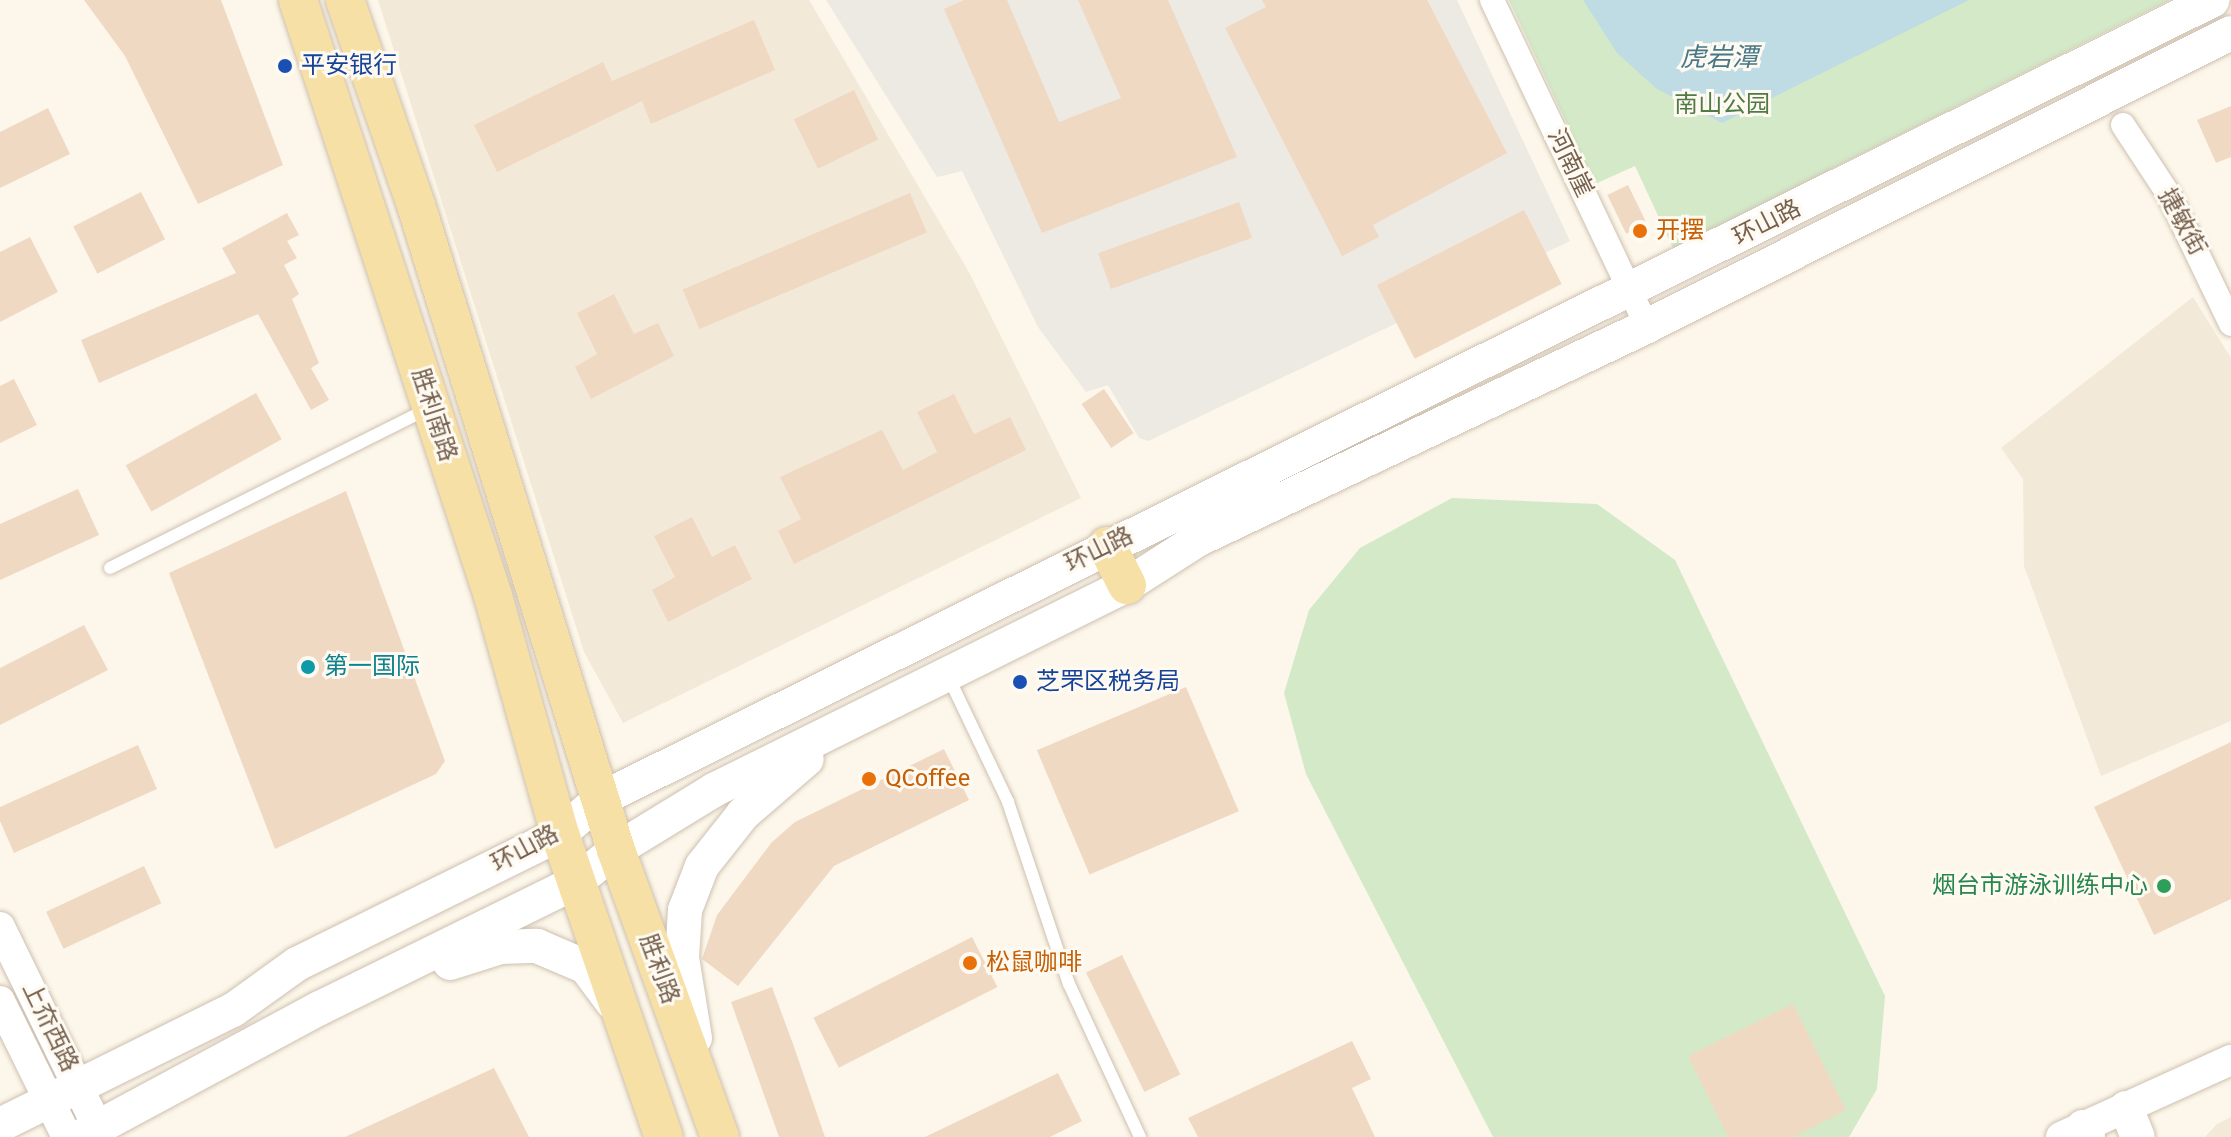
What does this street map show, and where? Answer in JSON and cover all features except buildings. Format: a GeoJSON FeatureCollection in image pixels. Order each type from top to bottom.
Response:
{"type":"FeatureCollection","features":[{"type":"Feature","properties":{"kind":"main road","name":"胜利南路"},"geometry":{"type":"LineString","coordinates":[[298,0],[493,596],[560,834]]}},
{"type":"Feature","properties":{"kind":"main road","name":"胜利南路"},"geometry":{"type":"LineString","coordinates":[[345,0],[417,208],[599,800]]}},
{"type":"Feature","properties":{"kind":"main road","name":"环山路"},"geometry":{"type":"LineString","coordinates":[[0,1125],[233,1010],[297,964],[560,834],[599,800],[2213,0]]}},
{"type":"Feature","properties":{"kind":"main road","name":"环山路"},"geometry":{"type":"LineString","coordinates":[[82,1134],[346,995],[576,882],[616,850],[714,790],[1127,585],[1197,540],[1647,326],[2231,33]]}},
{"type":"Feature","properties":{"kind":"main road"},"geometry":{"type":"LineString","coordinates":[[1107,546],[1127,585]]}},
{"type":"Feature","properties":{"kind":"main road"},"geometry":{"type":"LineString","coordinates":[[703,1090],[682,958],[685,910],[702,866],[743,814],[805,760],[883,708]]}},
{"type":"Feature","properties":{"kind":"main road","name":"胜利路"},"geometry":{"type":"LineString","coordinates":[[599,800],[720,1137]]}},
{"type":"Feature","properties":{"kind":"main road","name":"胜利路"},"geometry":{"type":"LineString","coordinates":[[560,834],[664,1137]]}},
{"type":"Feature","properties":{"kind":"main road"},"geometry":{"type":"LineString","coordinates":[[346,995],[500,947],[537,946],[586,967],[627,1028]]}},
{"type":"Feature","properties":{"kind":"street","name":"河南崖"},"geometry":{"type":"LineString","coordinates":[[1492,0],[1647,326]]}},
{"type":"Feature","properties":{"kind":"street","name":"捷敏街"},"geometry":{"type":"LineString","coordinates":[[2123,125],[2169,195],[2231,324]]}},
{"type":"Feature","properties":{"kind":"street","name":"上夼西路"},"geometry":{"type":"LineString","coordinates":[[0,927],[82,1134]]}},
{"type":"Feature","properties":{"kind":"street","name":"上夼西路"},"geometry":{"type":"LineString","coordinates":[[0,1001],[64,1091]]}},
{"type":"Feature","properties":{"kind":"street"},"geometry":{"type":"LineString","coordinates":[[2077,1134],[2132,1123],[2231,1060]]}},
{"type":"Feature","properties":{"kind":"lane"},"geometry":{"type":"LineString","coordinates":[[110,568],[431,408]]}},
{"type":"Feature","properties":{"kind":"lane"},"geometry":{"type":"LineString","coordinates":[[948,676],[1008,802],[1069,984],[1140,1137]]}},
{"type":"Feature","properties":{"kind":"shaded area"},"geometry":{"type":"Polygon","coordinates":[[[378,0],[809,0],[970,274],[1081,498],[623,723],[584,652],[378,0]]]}},
{"type":"Feature","properties":{"kind":"shaded area"},"geometry":{"type":"Polygon","coordinates":[[[826,0],[1457,0],[1570,241],[1148,441],[1139,438],[1108,385],[1086,392],[1038,327],[962,171],[937,177],[826,0]]]}},
{"type":"Feature","properties":{"kind":"shaded area"},"geometry":{"type":"Polygon","coordinates":[[[2193,297],[2231,358],[2231,721],[2101,776],[2024,566],[2023,479],[2001,448],[2193,297]]]}},
{"type":"Feature","properties":{"kind":"shaded area"},"geometry":{"type":"Polygon","coordinates":[[[2231,1117],[2231,1137],[2205,1137],[2217,1124],[2231,1117]]]}},
{"type":"Feature","properties":{"kind":"green space","name":"南山公园"},"geometry":{"type":"Polygon","coordinates":[[[1509,0],[2170,0],[1673,248],[1635,166],[1595,184],[1509,0]]]}},
{"type":"Feature","properties":{"kind":"green space"},"geometry":{"type":"Polygon","coordinates":[[[1452,498],[1597,504],[1675,560],[1885,996],[1877,1089],[1849,1137],[1493,1137],[1306,774],[1284,693],[1309,610],[1360,548],[1452,498]]]}},
{"type":"Feature","properties":{"kind":"water","name":"虎岩潭"},"geometry":{"type":"Polygon","coordinates":[[[1583,0],[1969,0],[1722,123],[1657,89],[1617,53],[1583,0]]]}},
{"type":"Feature","properties":{"kind":"place","name":"平安银行"},"geometry":{"type":"Point","coordinates":[285,66]}},
{"type":"Feature","properties":{"kind":"place","name":"开摆"},"geometry":{"type":"Point","coordinates":[1640,231]}},
{"type":"Feature","properties":{"kind":"place","name":"第一国际"},"geometry":{"type":"Point","coordinates":[308,667]}},
{"type":"Feature","properties":{"kind":"place","name":"芝罘区税务局"},"geometry":{"type":"Point","coordinates":[1020,682]}},
{"type":"Feature","properties":{"kind":"place","name":"QCoffee"},"geometry":{"type":"Point","coordinates":[869,779]}},
{"type":"Feature","properties":{"kind":"place","name":"烟台市游泳训练中心"},"geometry":{"type":"Point","coordinates":[2164,886]}},
{"type":"Feature","properties":{"kind":"place","name":"松鼠咖啡"},"geometry":{"type":"Point","coordinates":[970,963]}}]}
